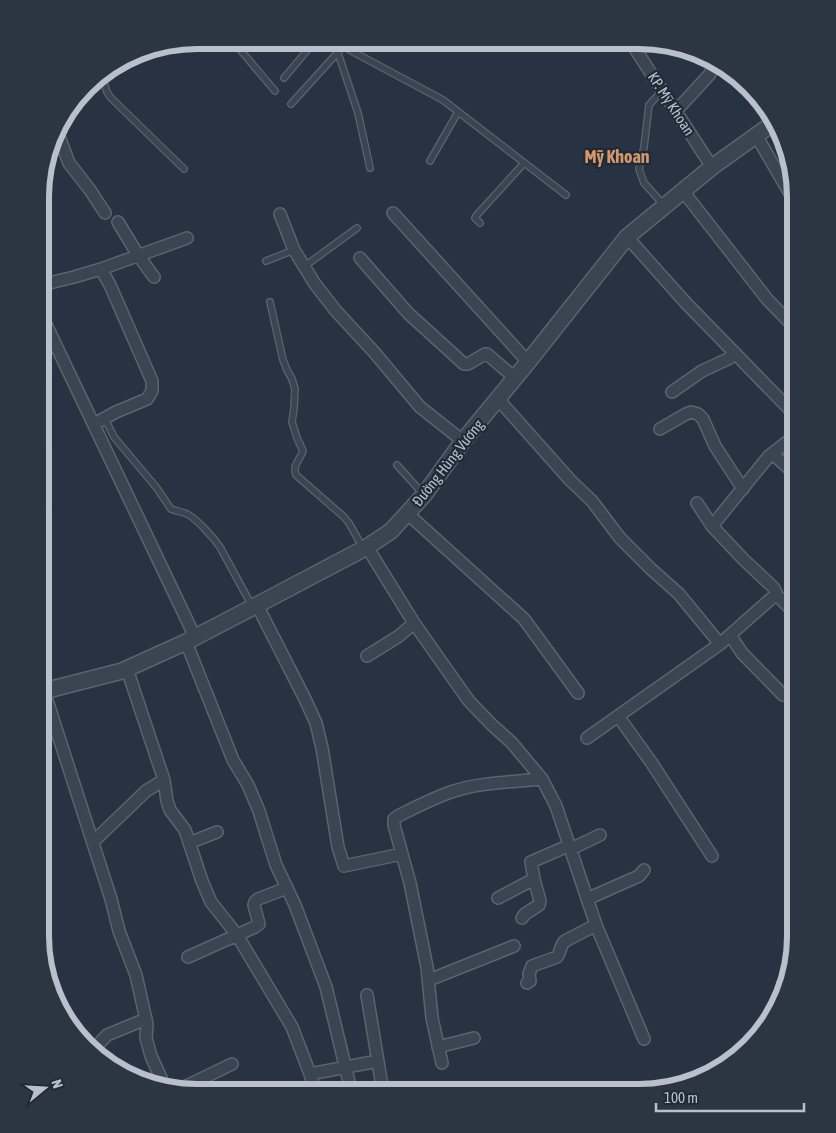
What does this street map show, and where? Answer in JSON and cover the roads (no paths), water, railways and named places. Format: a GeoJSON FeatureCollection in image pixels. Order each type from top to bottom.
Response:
{"type":"FeatureCollection","features":[{"type":"Feature","properties":{"kind":"street","name":"KP. Mỹ Khoan"},"geometry":{"type":"LineString","coordinates":[[635,49],[712,166]]}},
{"type":"Feature","properties":{"kind":"street"},"geometry":{"type":"LineString","coordinates":[[676,111],[713,69]]}},
{"type":"Feature","properties":{"kind":"street","name":"Đường Hùng Vương"},"geometry":{"type":"LineString","coordinates":[[49,690],[127,669],[255,606],[365,548],[391,531],[424,496],[463,441],[628,237],[712,166],[769,126]]}},
{"type":"Feature","properties":{"kind":"street"},"geometry":{"type":"LineString","coordinates":[[756,135],[787,188]]}},
{"type":"Feature","properties":{"kind":"street"},"geometry":{"type":"LineString","coordinates":[[60,140],[69,163],[90,190],[104,213]]}},
{"type":"Feature","properties":{"kind":"street"},"geometry":{"type":"LineString","coordinates":[[683,191],[767,299],[787,320]]}},
{"type":"Feature","properties":{"kind":"street"},"geometry":{"type":"LineString","coordinates":[[392,213],[528,362]]}},
{"type":"Feature","properties":{"kind":"street"},"geometry":{"type":"LineString","coordinates":[[280,214],[294,250],[315,284],[336,311],[374,352],[420,408],[463,441]]}},
{"type":"Feature","properties":{"kind":"street"},"geometry":{"type":"LineString","coordinates":[[118,222],[154,277]]}},
{"type":"Feature","properties":{"kind":"street"},"geometry":{"type":"LineString","coordinates":[[628,237],[685,302],[787,407]]}},
{"type":"Feature","properties":{"kind":"street"},"geometry":{"type":"LineString","coordinates":[[49,282],[74,277],[187,238]]}},
{"type":"Feature","properties":{"kind":"street"},"geometry":{"type":"LineString","coordinates":[[360,258],[408,313],[464,364],[468,364],[487,354],[515,378]]}},
{"type":"Feature","properties":{"kind":"street"},"geometry":{"type":"LineString","coordinates":[[94,424],[146,398],[152,391],[152,380],[110,285],[100,268]]}},
{"type":"Feature","properties":{"kind":"street"},"geometry":{"type":"LineString","coordinates":[[49,342],[94,424],[190,639],[232,760],[248,785],[259,811],[276,865],[295,905],[326,987],[349,1084]]}},
{"type":"Feature","properties":{"kind":"street"},"geometry":{"type":"LineString","coordinates":[[672,392],[702,371],[728,359],[735,353]]}},
{"type":"Feature","properties":{"kind":"street"},"geometry":{"type":"LineString","coordinates":[[498,399],[570,480],[592,501],[620,538],[650,569],[679,594],[720,644]]}},
{"type":"Feature","properties":{"kind":"street"},"geometry":{"type":"LineString","coordinates":[[660,429],[691,412],[698,414],[703,419],[715,446],[743,489]]}},
{"type":"Feature","properties":{"kind":"street"},"geometry":{"type":"LineString","coordinates":[[712,526],[773,454],[787,442]]}},
{"type":"Feature","properties":{"kind":"street"},"geometry":{"type":"LineString","coordinates":[[773,454],[787,466]]}},
{"type":"Feature","properties":{"kind":"street"},"geometry":{"type":"LineString","coordinates":[[696,503],[712,526],[772,587],[776,592],[776,597]]}},
{"type":"Feature","properties":{"kind":"street"},"geometry":{"type":"LineString","coordinates":[[408,514],[524,619],[578,693]]}},
{"type":"Feature","properties":{"kind":"street"},"geometry":{"type":"LineString","coordinates":[[365,548],[414,623],[469,701],[512,743],[542,779],[556,806],[596,925],[644,1039]]}},
{"type":"Feature","properties":{"kind":"street"},"geometry":{"type":"LineString","coordinates":[[586,738],[720,644],[773,597],[779,597],[787,605]]}},
{"type":"Feature","properties":{"kind":"street"},"geometry":{"type":"LineString","coordinates":[[255,606],[316,723],[343,865],[346,867],[402,854]]}},
{"type":"Feature","properties":{"kind":"street"},"geometry":{"type":"LineString","coordinates":[[367,656],[393,640],[414,623]]}},
{"type":"Feature","properties":{"kind":"street"},"geometry":{"type":"LineString","coordinates":[[730,635],[742,653],[783,695]]}},
{"type":"Feature","properties":{"kind":"street"},"geometry":{"type":"LineString","coordinates":[[127,669],[164,780],[170,810],[185,830],[211,902],[237,935],[292,1027],[313,1084]]}},
{"type":"Feature","properties":{"kind":"street"},"geometry":{"type":"LineString","coordinates":[[49,713],[93,842],[119,930],[136,975],[147,1024],[146,1038],[151,1056],[161,1080]]}},
{"type":"Feature","properties":{"kind":"street"},"geometry":{"type":"LineString","coordinates":[[618,716],[690,820],[712,856]]}},
{"type":"Feature","properties":{"kind":"street"},"geometry":{"type":"LineString","coordinates":[[442,1063],[432,1018],[427,966],[418,920],[394,819],[431,800],[455,791],[476,786],[542,779]]}},
{"type":"Feature","properties":{"kind":"street"},"geometry":{"type":"LineString","coordinates":[[93,842],[146,791],[164,780]]}},
{"type":"Feature","properties":{"kind":"street"},"geometry":{"type":"LineString","coordinates":[[189,843],[217,832]]}},
{"type":"Feature","properties":{"kind":"street"},"geometry":{"type":"LineString","coordinates":[[522,918],[539,905],[540,901],[531,862],[600,836]]}},
{"type":"Feature","properties":{"kind":"street"},"geometry":{"type":"LineString","coordinates":[[587,899],[639,876],[644,870]]}},
{"type":"Feature","properties":{"kind":"street"},"geometry":{"type":"LineString","coordinates":[[498,898],[534,879]]}},
{"type":"Feature","properties":{"kind":"street"},"geometry":{"type":"LineString","coordinates":[[188,957],[255,927],[259,924],[254,905],[256,900],[287,888]]}},
{"type":"Feature","properties":{"kind":"street"},"geometry":{"type":"LineString","coordinates":[[527,983],[530,982],[529,974],[532,966],[558,957],[562,944],[565,941],[596,925]]}},
{"type":"Feature","properties":{"kind":"street"},"geometry":{"type":"LineString","coordinates":[[428,980],[514,946]]}},
{"type":"Feature","properties":{"kind":"street"},"geometry":{"type":"LineString","coordinates":[[367,995],[382,1084]]}},
{"type":"Feature","properties":{"kind":"street"},"geometry":{"type":"LineString","coordinates":[[97,1046],[107,1035],[146,1019]]}},
{"type":"Feature","properties":{"kind":"street"},"geometry":{"type":"LineString","coordinates":[[438,1046],[474,1038]]}},
{"type":"Feature","properties":{"kind":"street"},"geometry":{"type":"LineString","coordinates":[[310,1074],[378,1061]]}},
{"type":"Feature","properties":{"kind":"street"},"geometry":{"type":"LineString","coordinates":[[192,1084],[232,1064]]}},
{"type":"Feature","properties":{"kind":"street"},"geometry":{"type":"LineString","coordinates":[[202,1079],[204,1084]]}},
{"type":"Feature","properties":{"kind":"lane"},"geometry":{"type":"LineString","coordinates":[[240,49],[275,91]]}},
{"type":"Feature","properties":{"kind":"lane"},"geometry":{"type":"LineString","coordinates":[[284,78],[308,49]]}},
{"type":"Feature","properties":{"kind":"lane"},"geometry":{"type":"LineString","coordinates":[[291,104],[341,49]]}},
{"type":"Feature","properties":{"kind":"lane"},"geometry":{"type":"LineString","coordinates":[[347,49],[442,100],[566,196]]}},
{"type":"Feature","properties":{"kind":"lane"},"geometry":{"type":"LineString","coordinates":[[338,53],[360,119],[370,168]]}},
{"type":"Feature","properties":{"kind":"lane"},"geometry":{"type":"LineString","coordinates":[[104,81],[110,97],[184,169]]}},
{"type":"Feature","properties":{"kind":"lane"},"geometry":{"type":"LineString","coordinates":[[663,92],[649,105],[640,168],[644,183],[665,206]]}},
{"type":"Feature","properties":{"kind":"lane"},"geometry":{"type":"LineString","coordinates":[[430,161],[458,112]]}},
{"type":"Feature","properties":{"kind":"lane"},"geometry":{"type":"LineString","coordinates":[[480,223],[475,218],[476,216],[524,163]]}},
{"type":"Feature","properties":{"kind":"lane"},"geometry":{"type":"LineString","coordinates":[[305,266],[357,228]]}},
{"type":"Feature","properties":{"kind":"lane"},"geometry":{"type":"LineString","coordinates":[[266,261],[294,250]]}},
{"type":"Feature","properties":{"kind":"lane"},"geometry":{"type":"LineString","coordinates":[[270,302],[283,360],[295,389],[292,422],[296,438],[303,451],[294,470],[296,475],[344,517],[365,548]]}},
{"type":"Feature","properties":{"kind":"lane"},"geometry":{"type":"LineString","coordinates":[[105,419],[114,437],[156,487],[171,509],[192,517],[214,538],[255,606]]}},
{"type":"Feature","properties":{"kind":"lane"},"geometry":{"type":"LineString","coordinates":[[397,465],[424,496]]}},
{"type":"Feature","properties":{"kind":"district","name":"Mỹ Khoan"},"geometry":{"type":"Point","coordinates":[617,157]}}]}
